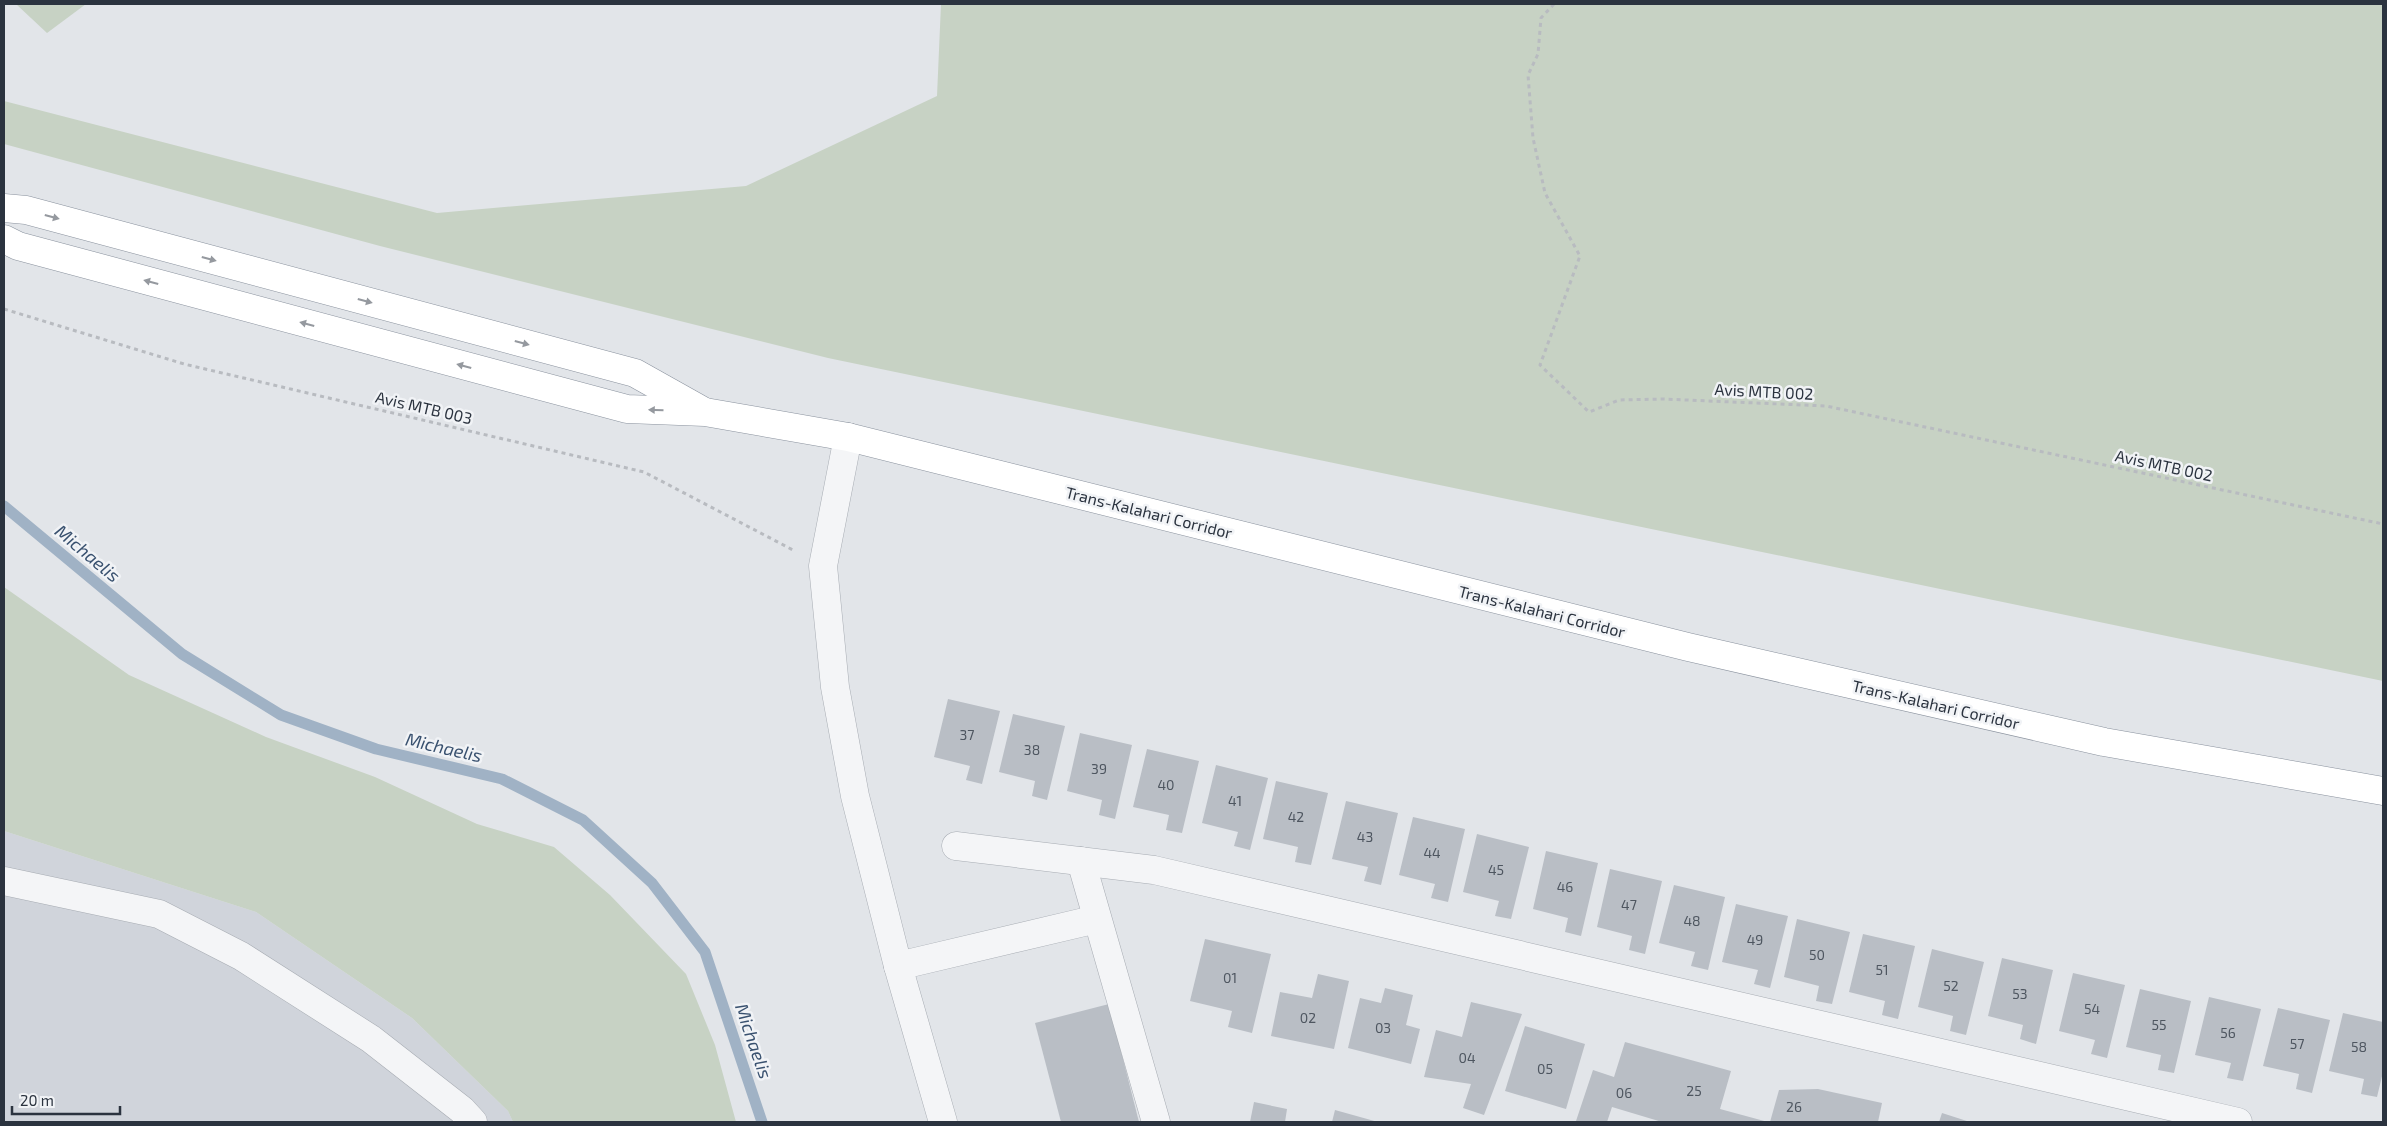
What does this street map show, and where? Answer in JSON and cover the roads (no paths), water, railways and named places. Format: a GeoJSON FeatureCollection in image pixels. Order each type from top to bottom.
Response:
{"type":"FeatureCollection","features":[{"type":"Feature","properties":{"kind":"highway"},"geometry":{"type":"LineString","coordinates":[[4,208],[36,212],[635,373],[705,412]]}},
{"type":"Feature","properties":{"kind":"highway"},"geometry":{"type":"LineString","coordinates":[[4,239],[18,246],[627,409],[705,412]]}},
{"type":"Feature","properties":{"kind":"highway","name":"Trans-Kalahari Corridor"},"geometry":{"type":"LineString","coordinates":[[705,412],[848,437],[1707,652],[2104,742],[2383,791]]}},
{"type":"Feature","properties":{"kind":"street"},"geometry":{"type":"LineString","coordinates":[[848,437],[823,566],[836,687],[855,796],[898,966],[943,1122]]}},
{"type":"Feature","properties":{"kind":"street"},"geometry":{"type":"LineString","coordinates":[[956,846],[1154,870],[2238,1122]]}},
{"type":"Feature","properties":{"kind":"street"},"geometry":{"type":"LineString","coordinates":[[1081,861],[1156,1122]]}},
{"type":"Feature","properties":{"kind":"street"},"geometry":{"type":"LineString","coordinates":[[4,881],[159,914],[233,952],[371,1039],[462,1110],[473,1122]]}},
{"type":"Feature","properties":{"kind":"street"},"geometry":{"type":"LineString","coordinates":[[898,966],[1097,919]]}},
{"type":"Feature","properties":{"kind":"waterway","name":"Michaelis"},"geometry":{"type":"LineString","coordinates":[[4,506],[182,654],[281,715],[376,749],[502,779],[583,820],[652,883],[705,952],[762,1122]]}}]}
